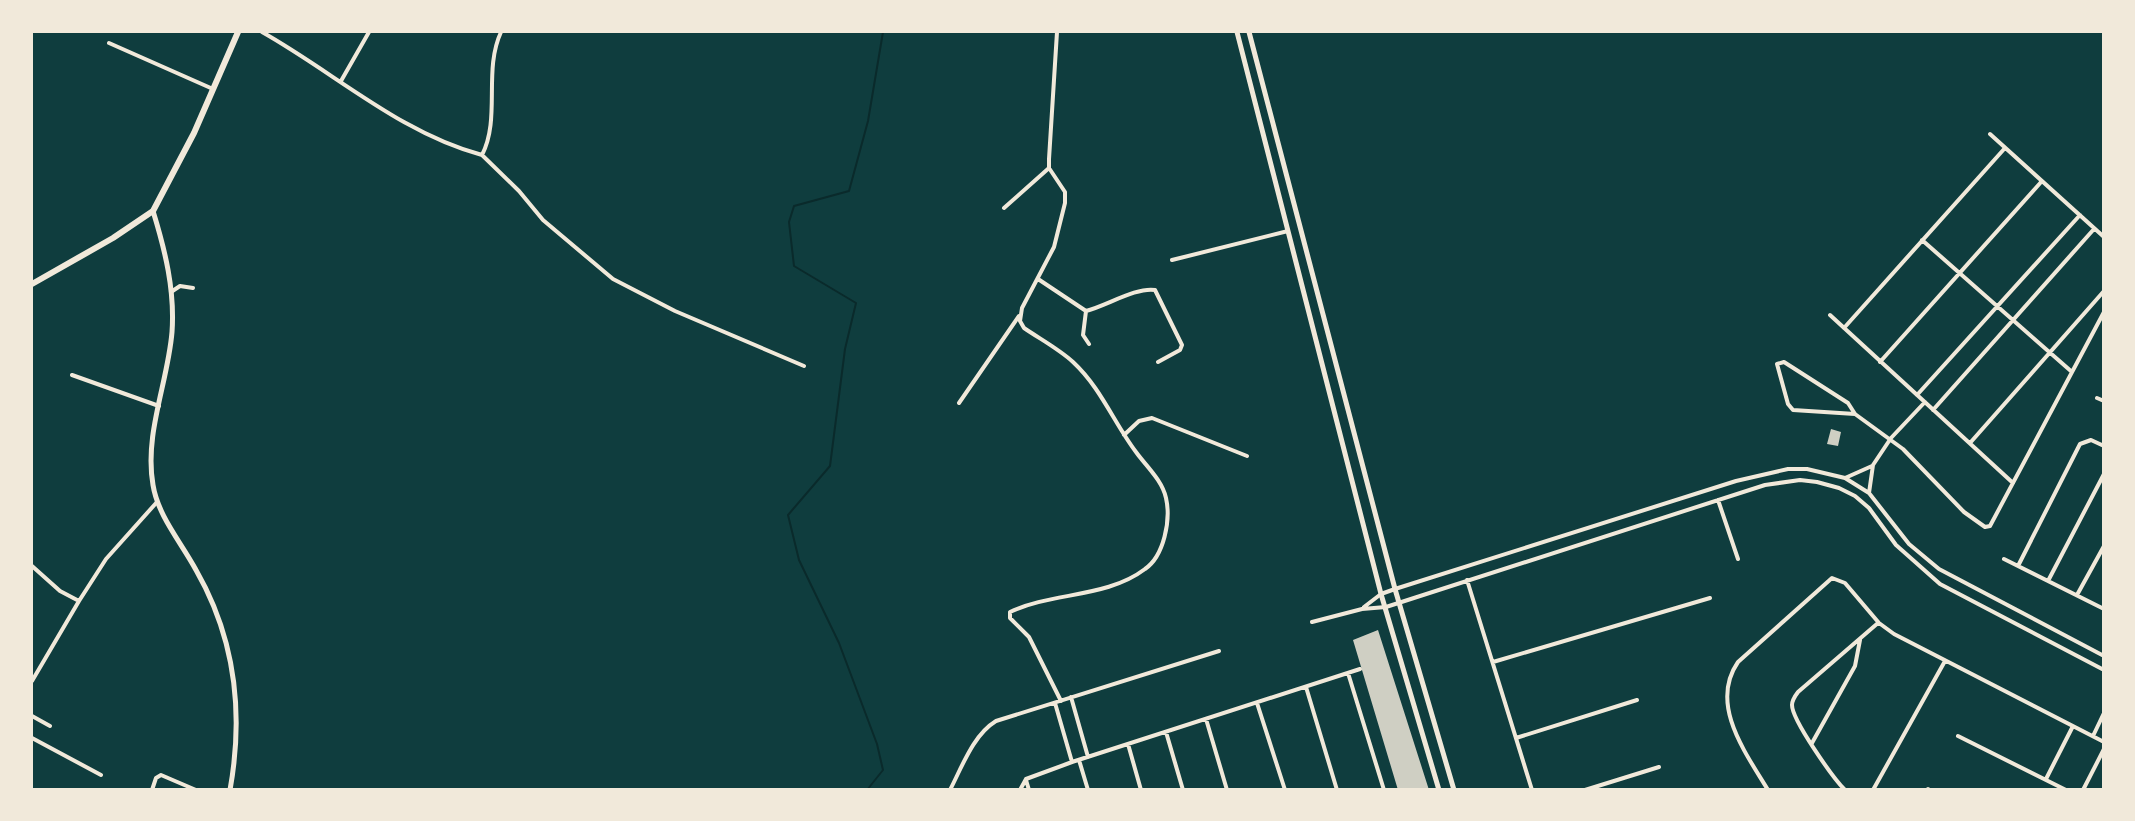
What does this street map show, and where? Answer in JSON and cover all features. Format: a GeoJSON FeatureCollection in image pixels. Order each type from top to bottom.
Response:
{"type":"FeatureCollection","features":[{"type":"Feature","properties":{"kind":"main road"},"geometry":{"type":"LineString","coordinates":[[32,284],[113,238],[153,211],[183,157],[237,32]]}},
{"type":"Feature","properties":{"kind":"street"},"geometry":{"type":"LineString","coordinates":[[262,32],[398,119],[459,148],[482,155],[568,244],[613,279],[675,311],[804,366]]}},
{"type":"Feature","properties":{"kind":"street"},"geometry":{"type":"LineString","coordinates":[[341,81],[369,32]]}},
{"type":"Feature","properties":{"kind":"street"},"geometry":{"type":"LineString","coordinates":[[482,155],[489,135],[492,66],[501,32]]}},
{"type":"Feature","properties":{"kind":"street"},"geometry":{"type":"LineString","coordinates":[[959,403],[1020,316],[1054,247],[1066,198],[1049,168],[1056,32]]}},
{"type":"Feature","properties":{"kind":"street"},"geometry":{"type":"LineString","coordinates":[[1236,32],[1381,594],[1439,789]]}},
{"type":"Feature","properties":{"kind":"street"},"geometry":{"type":"LineString","coordinates":[[1249,32],[1395,589],[1454,789]]}},
{"type":"Feature","properties":{"kind":"street"},"geometry":{"type":"LineString","coordinates":[[109,43],[213,89]]}},
{"type":"Feature","properties":{"kind":"street"},"geometry":{"type":"LineString","coordinates":[[1990,134],[2103,237]]}},
{"type":"Feature","properties":{"kind":"street"},"geometry":{"type":"LineString","coordinates":[[1844,328],[2005,148]]}},
{"type":"Feature","properties":{"kind":"street"},"geometry":{"type":"LineString","coordinates":[[1004,208],[1049,168]]}},
{"type":"Feature","properties":{"kind":"street"},"geometry":{"type":"LineString","coordinates":[[1880,362],[2042,181]]}},
{"type":"Feature","properties":{"kind":"street"},"geometry":{"type":"LineString","coordinates":[[153,211],[169,270],[172,333],[151,465],[157,502],[210,595],[223,627],[234,669],[237,721],[230,789]]}},
{"type":"Feature","properties":{"kind":"street"},"geometry":{"type":"LineString","coordinates":[[1917,395],[2080,215]]}},
{"type":"Feature","properties":{"kind":"street"},"geometry":{"type":"LineString","coordinates":[[1933,410],[2094,229]]}},
{"type":"Feature","properties":{"kind":"street"},"geometry":{"type":"LineString","coordinates":[[1172,260],[1288,231]]}},
{"type":"Feature","properties":{"kind":"street"},"geometry":{"type":"LineString","coordinates":[[1922,240],[2072,372]]}},
{"type":"Feature","properties":{"kind":"street"},"geometry":{"type":"LineString","coordinates":[[1038,279],[1086,311],[1105,306],[1138,291],[1155,290],[1182,345],[1180,350],[1158,362]]}},
{"type":"Feature","properties":{"kind":"street"},"geometry":{"type":"LineString","coordinates":[[171,292],[180,286],[193,288]]}},
{"type":"Feature","properties":{"kind":"street"},"geometry":{"type":"LineString","coordinates":[[1970,443],[2103,291]]}},
{"type":"Feature","properties":{"kind":"street"},"geometry":{"type":"LineString","coordinates":[[1086,311],[1083,335],[1089,344]]}},
{"type":"Feature","properties":{"kind":"street"},"geometry":{"type":"LineString","coordinates":[[1855,414],[1793,410],[1788,404],[1777,364],[1784,362],[1848,403],[1855,414],[1891,438],[1964,512],[1985,527],[1990,526],[2103,312]]}},
{"type":"Feature","properties":{"kind":"street"},"geometry":{"type":"LineString","coordinates":[[1830,315],[2013,483]]}},
{"type":"Feature","properties":{"kind":"street"},"geometry":{"type":"LineString","coordinates":[[1020,316],[1024,328],[1073,363],[1103,398],[1124,435],[1154,474],[1166,497],[1167,518],[1156,560],[1144,571],[1115,585],[1013,610],[1009,615],[1029,637],[1061,701]]}},
{"type":"Feature","properties":{"kind":"street"},"geometry":{"type":"LineString","coordinates":[[72,375],[159,406]]}},
{"type":"Feature","properties":{"kind":"street"},"geometry":{"type":"LineString","coordinates":[[2097,398],[2103,401]]}},
{"type":"Feature","properties":{"kind":"street"},"geometry":{"type":"LineString","coordinates":[[1869,493],[1873,465],[1891,438],[1925,402]]}},
{"type":"Feature","properties":{"kind":"street"},"geometry":{"type":"LineString","coordinates":[[1124,435],[1139,421],[1152,418],[1247,456]]}},
{"type":"Feature","properties":{"kind":"street"},"geometry":{"type":"LineString","coordinates":[[2018,566],[2079,444],[2091,440],[2103,446]]}},
{"type":"Feature","properties":{"kind":"street"},"geometry":{"type":"LineString","coordinates":[[1845,478],[1873,465]]}},
{"type":"Feature","properties":{"kind":"street"},"geometry":{"type":"LineString","coordinates":[[1362,609],[1381,594],[1395,589],[1736,481],[1762,474],[1807,469],[1845,478],[1869,493],[1909,544],[1939,569],[2103,656]]}},
{"type":"Feature","properties":{"kind":"street"},"geometry":{"type":"LineString","coordinates":[[2048,581],[2103,474]]}},
{"type":"Feature","properties":{"kind":"street"},"geometry":{"type":"LineString","coordinates":[[1312,622],[1362,609],[1386,607],[1765,485],[1800,480],[1839,488],[1855,496],[1869,508],[1896,545],[1940,584],[2103,670]]}},
{"type":"Feature","properties":{"kind":"street"},"geometry":{"type":"LineString","coordinates":[[1718,500],[1738,559]]}},
{"type":"Feature","properties":{"kind":"street"},"geometry":{"type":"LineString","coordinates":[[32,681],[106,559],[157,502]]}},
{"type":"Feature","properties":{"kind":"street"},"geometry":{"type":"LineString","coordinates":[[2077,595],[2103,546]]}},
{"type":"Feature","properties":{"kind":"street"},"geometry":{"type":"LineString","coordinates":[[2004,559],[2103,609]]}},
{"type":"Feature","properties":{"kind":"street"},"geometry":{"type":"LineString","coordinates":[[32,566],[60,591],[79,601]]}},
{"type":"Feature","properties":{"kind":"street"},"geometry":{"type":"LineString","coordinates":[[1768,789],[1734,731],[1726,693],[1729,674],[1738,662],[1832,578],[1845,583],[1878,623],[1945,661],[2103,742]]}},
{"type":"Feature","properties":{"kind":"street"},"geometry":{"type":"LineString","coordinates":[[1467,580],[1532,789]]}},
{"type":"Feature","properties":{"kind":"street"},"geometry":{"type":"LineString","coordinates":[[1493,662],[1710,598]]}},
{"type":"Feature","properties":{"kind":"street"},"geometry":{"type":"LineString","coordinates":[[1845,789],[1835,781],[1811,743],[1793,711],[1792,701],[1798,692],[1878,623]]}},
{"type":"Feature","properties":{"kind":"street"},"geometry":{"type":"LineString","coordinates":[[1811,743],[1855,666],[1860,640]]}},
{"type":"Feature","properties":{"kind":"street"},"geometry":{"type":"LineString","coordinates":[[950,789],[970,750],[989,725],[1219,651]]}},
{"type":"Feature","properties":{"kind":"street"},"geometry":{"type":"LineString","coordinates":[[1873,789],[1945,661]]}},
{"type":"Feature","properties":{"kind":"street"},"geometry":{"type":"LineString","coordinates":[[1020,789],[1026,779],[1072,762],[1360,669]]}},
{"type":"Feature","properties":{"kind":"street"},"geometry":{"type":"LineString","coordinates":[[1348,673],[1384,789]]}},
{"type":"Feature","properties":{"kind":"street"},"geometry":{"type":"LineString","coordinates":[[1306,687],[1337,789]]}},
{"type":"Feature","properties":{"kind":"street"},"geometry":{"type":"LineString","coordinates":[[1071,697],[1088,757]]}},
{"type":"Feature","properties":{"kind":"street"},"geometry":{"type":"LineString","coordinates":[[1516,738],[1637,700]]}},
{"type":"Feature","properties":{"kind":"street"},"geometry":{"type":"LineString","coordinates":[[1055,703],[1072,762]]}},
{"type":"Feature","properties":{"kind":"street"},"geometry":{"type":"LineString","coordinates":[[1257,703],[1285,789]]}},
{"type":"Feature","properties":{"kind":"street"},"geometry":{"type":"LineString","coordinates":[[2093,736],[2103,713]]}},
{"type":"Feature","properties":{"kind":"street"},"geometry":{"type":"LineString","coordinates":[[32,716],[50,726]]}},
{"type":"Feature","properties":{"kind":"street"},"geometry":{"type":"LineString","coordinates":[[1206,719],[1227,789]]}},
{"type":"Feature","properties":{"kind":"street"},"geometry":{"type":"LineString","coordinates":[[2046,779],[2073,726]]}},
{"type":"Feature","properties":{"kind":"street"},"geometry":{"type":"LineString","coordinates":[[1166,732],[1183,789]]}},
{"type":"Feature","properties":{"kind":"street"},"geometry":{"type":"LineString","coordinates":[[1958,736],[2064,789]]}},
{"type":"Feature","properties":{"kind":"street"},"geometry":{"type":"LineString","coordinates":[[32,738],[100,775]]}},
{"type":"Feature","properties":{"kind":"street"},"geometry":{"type":"LineString","coordinates":[[1128,744],[1142,789]]}},
{"type":"Feature","properties":{"kind":"street"},"geometry":{"type":"LineString","coordinates":[[2083,789],[2103,749]]}},
{"type":"Feature","properties":{"kind":"street"},"geometry":{"type":"LineString","coordinates":[[1079,760],[1088,789]]}},
{"type":"Feature","properties":{"kind":"street"},"geometry":{"type":"LineString","coordinates":[[1585,789],[1659,767]]}},
{"type":"Feature","properties":{"kind":"street"},"geometry":{"type":"LineString","coordinates":[[152,789],[156,778],[161,775],[196,789]]}},
{"type":"Feature","properties":{"kind":"street"},"geometry":{"type":"LineString","coordinates":[[1026,779],[1029,789]]}},
{"type":"Feature","properties":{"kind":"building"},"geometry":{"type":"Polygon","coordinates":[[[1831,429],[1841,432],[1838,446],[1827,444],[1831,429]]]}},
{"type":"Feature","properties":{"kind":"building"},"geometry":{"type":"Polygon","coordinates":[[[1378,630],[1429,790],[1398,790],[1353,640],[1378,630]]]}},
{"type":"Feature","properties":{"kind":"waterway"},"geometry":{"type":"LineString","coordinates":[[867,790],[883,770],[877,744],[839,643],[799,560],[788,515],[830,466],[845,349],[856,303],[794,266],[789,222],[794,206],[849,191],[868,121],[883,32]]}}]}
